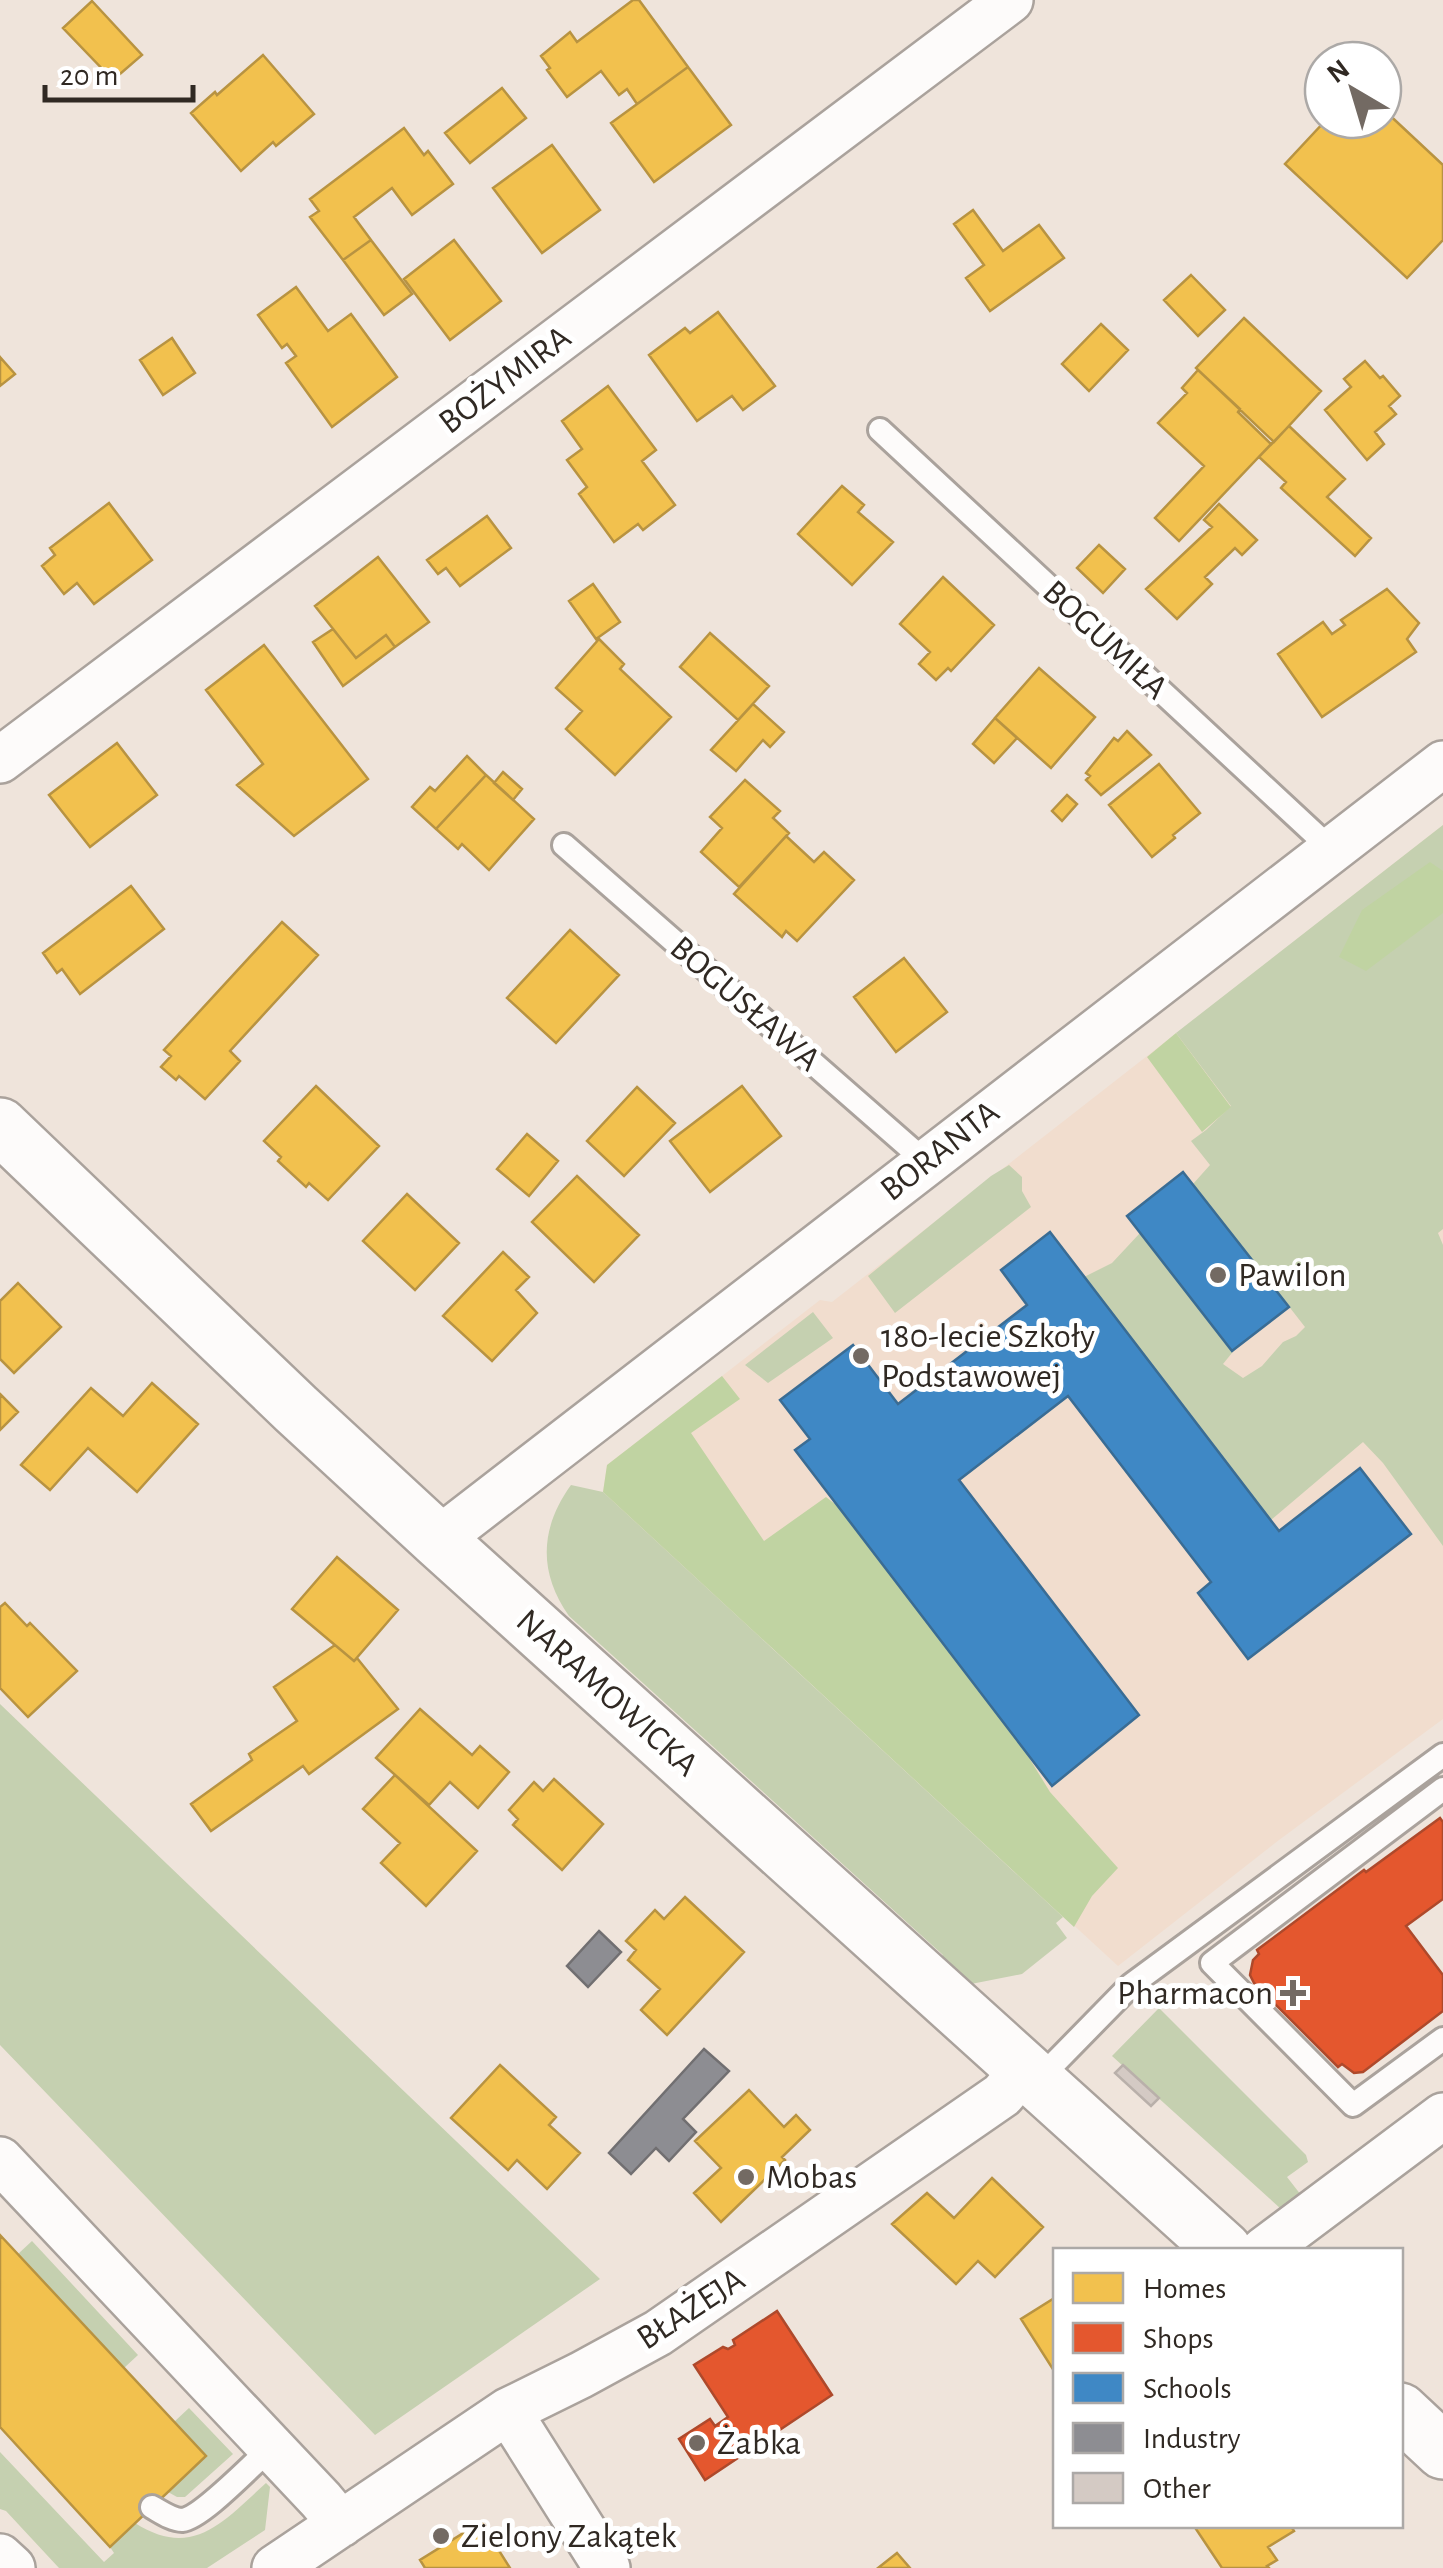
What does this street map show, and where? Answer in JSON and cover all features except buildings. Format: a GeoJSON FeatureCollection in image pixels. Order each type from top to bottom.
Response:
{"type":"FeatureCollection","features":[{"type":"Feature","properties":{"kind":"street","name":"BOŻYMIRA"},"geometry":{"type":"LineString","coordinates":[[0,760],[1010,0]]}},
{"type":"Feature","properties":{"kind":"street","name":"BORANTA"},"geometry":{"type":"LineString","coordinates":[[438,1540],[1443,764]]}},
{"type":"Feature","properties":{"kind":"street","name":"NARAMOWICKA"},"geometry":{"type":"LineString","coordinates":[[0,1126],[296,1410],[1222,2248]]}},
{"type":"Feature","properties":{"kind":"street","name":"BŁAŻEJA"},"geometry":{"type":"LineString","coordinates":[[275,2568],[508,2411],[633,2349],[700,2306],[1030,2075]]}},
{"type":"Feature","properties":{"kind":"street"},"geometry":{"type":"LineString","coordinates":[[1267,2248],[1443,2116]]}},
{"type":"Feature","properties":{"kind":"street"},"geometry":{"type":"LineString","coordinates":[[0,2160],[342,2524]]}},
{"type":"Feature","properties":{"kind":"street"},"geometry":{"type":"LineString","coordinates":[[508,2411],[607,2568]]}},
{"type":"Feature","properties":{"kind":"street"},"geometry":{"type":"LineString","coordinates":[[1403,2414],[1443,2450]]}},
{"type":"Feature","properties":{"kind":"street"},"geometry":{"type":"LineString","coordinates":[[0,2557],[12,2568]]}},
{"type":"Feature","properties":{"kind":"lane","name":"BOGUMIŁA"},"geometry":{"type":"LineString","coordinates":[[880,430],[1331,849]]}},
{"type":"Feature","properties":{"kind":"lane","name":"BOGUSŁAWA"},"geometry":{"type":"LineString","coordinates":[[564,845],[926,1162]]}},
{"type":"Feature","properties":{"kind":"lane"},"geometry":{"type":"LineString","coordinates":[[1030,2075],[1131,1985],[1443,1755]]}},
{"type":"Feature","properties":{"kind":"lane"},"geometry":{"type":"LineString","coordinates":[[1443,1789],[1212,1963],[1352,2106],[1443,2038]]}},
{"type":"Feature","properties":{"kind":"lane"},"geometry":{"type":"LineString","coordinates":[[152,2508],[182,2520],[193,2516],[270,2448]]}},
{"type":"Feature","properties":{"kind":"shaded area"},"geometry":{"type":"Polygon","coordinates":[[[1443,825],[1443,1719],[1118,1966],[603,1492],[607,1465],[820,1300],[832,1302],[1443,825]]]}},
{"type":"Feature","properties":{"kind":"green space"},"geometry":{"type":"Polygon","coordinates":[[[1443,825],[1443,1229],[1438,1233],[1443,1245],[1443,1546],[1383,1463],[1363,1442],[1271,1520],[1084,1277],[1112,1263],[1140,1233],[1236,1348],[1223,1364],[1243,1378],[1305,1327],[1193,1184],[1210,1165],[1191,1141],[1231,1106],[1176,1033],[1443,825]]]}},
{"type":"Feature","properties":{"kind":"green space"},"geometry":{"type":"Polygon","coordinates":[[[1430,862],[1443,871],[1443,913],[1366,971],[1339,957],[1362,910],[1430,862]]]}},
{"type":"Feature","properties":{"kind":"green space"},"geometry":{"type":"Polygon","coordinates":[[[1176,1033],[1231,1107],[1202,1132],[1147,1057],[1176,1033]]]}},
{"type":"Feature","properties":{"kind":"green space"},"geometry":{"type":"Polygon","coordinates":[[[1009,1165],[1022,1177],[1022,1191],[1031,1207],[895,1313],[868,1276],[1009,1165]]]}},
{"type":"Feature","properties":{"kind":"green space"},"geometry":{"type":"Polygon","coordinates":[[[813,1312],[833,1338],[768,1383],[745,1365],[813,1312]]]}},
{"type":"Feature","properties":{"kind":"green space"},"geometry":{"type":"Polygon","coordinates":[[[722,1376],[740,1399],[691,1433],[764,1541],[826,1497],[840,1508],[1020,1743],[1050,1792],[1118,1868],[1092,1896],[1074,1927],[603,1492],[607,1465],[722,1376]]]}},
{"type":"Feature","properties":{"kind":"green space"},"geometry":{"type":"Polygon","coordinates":[[[571,1485],[603,1492],[1063,1917],[1056,1923],[1067,1938],[1022,1974],[966,1985],[939,1961],[943,1955],[569,1616],[552,1583],[547,1550],[553,1517],[571,1485]]]}},
{"type":"Feature","properties":{"kind":"green space"},"geometry":{"type":"Polygon","coordinates":[[[0,1704],[600,2279],[375,2435],[0,2045],[0,1704]]]}},
{"type":"Feature","properties":{"kind":"green space"},"geometry":{"type":"Polygon","coordinates":[[[1159,2008],[1306,2155],[1308,2162],[1287,2177],[1301,2195],[1281,2209],[1112,2056],[1159,2008]]]}},
{"type":"Feature","properties":{"kind":"green space"},"geometry":{"type":"Polygon","coordinates":[[[32,2241],[138,2355],[124,2368],[18,2254],[32,2241]]]}},
{"type":"Feature","properties":{"kind":"green space"},"geometry":{"type":"Polygon","coordinates":[[[189,2408],[233,2454],[185,2497],[177,2497],[168,2492],[206,2456],[174,2422],[189,2408]]]}},
{"type":"Feature","properties":{"kind":"green space"},"geometry":{"type":"Polygon","coordinates":[[[0,2452],[104,2562],[114,2553],[110,2547],[135,2523],[174,2538],[191,2537],[221,2522],[266,2483],[270,2487],[265,2530],[207,2568],[59,2568],[0,2509],[0,2452]]]}},
{"type":"Feature","properties":{"kind":"place","name":"Pawilon"},"geometry":{"type":"Point","coordinates":[1218,1275]}},
{"type":"Feature","properties":{"kind":"place","name":"180-lecie Szkoły Podstawowej"},"geometry":{"type":"Point","coordinates":[861,1356]}},
{"type":"Feature","properties":{"kind":"place","name":"Pharmacon"},"geometry":{"type":"Point","coordinates":[1293,1993]}},
{"type":"Feature","properties":{"kind":"place","name":"Mobas"},"geometry":{"type":"Point","coordinates":[746,2177]}},
{"type":"Feature","properties":{"kind":"place","name":"Żabka"},"geometry":{"type":"Point","coordinates":[697,2443]}},
{"type":"Feature","properties":{"kind":"place","name":"Zielony Zakątek"},"geometry":{"type":"Point","coordinates":[441,2536]}}]}
